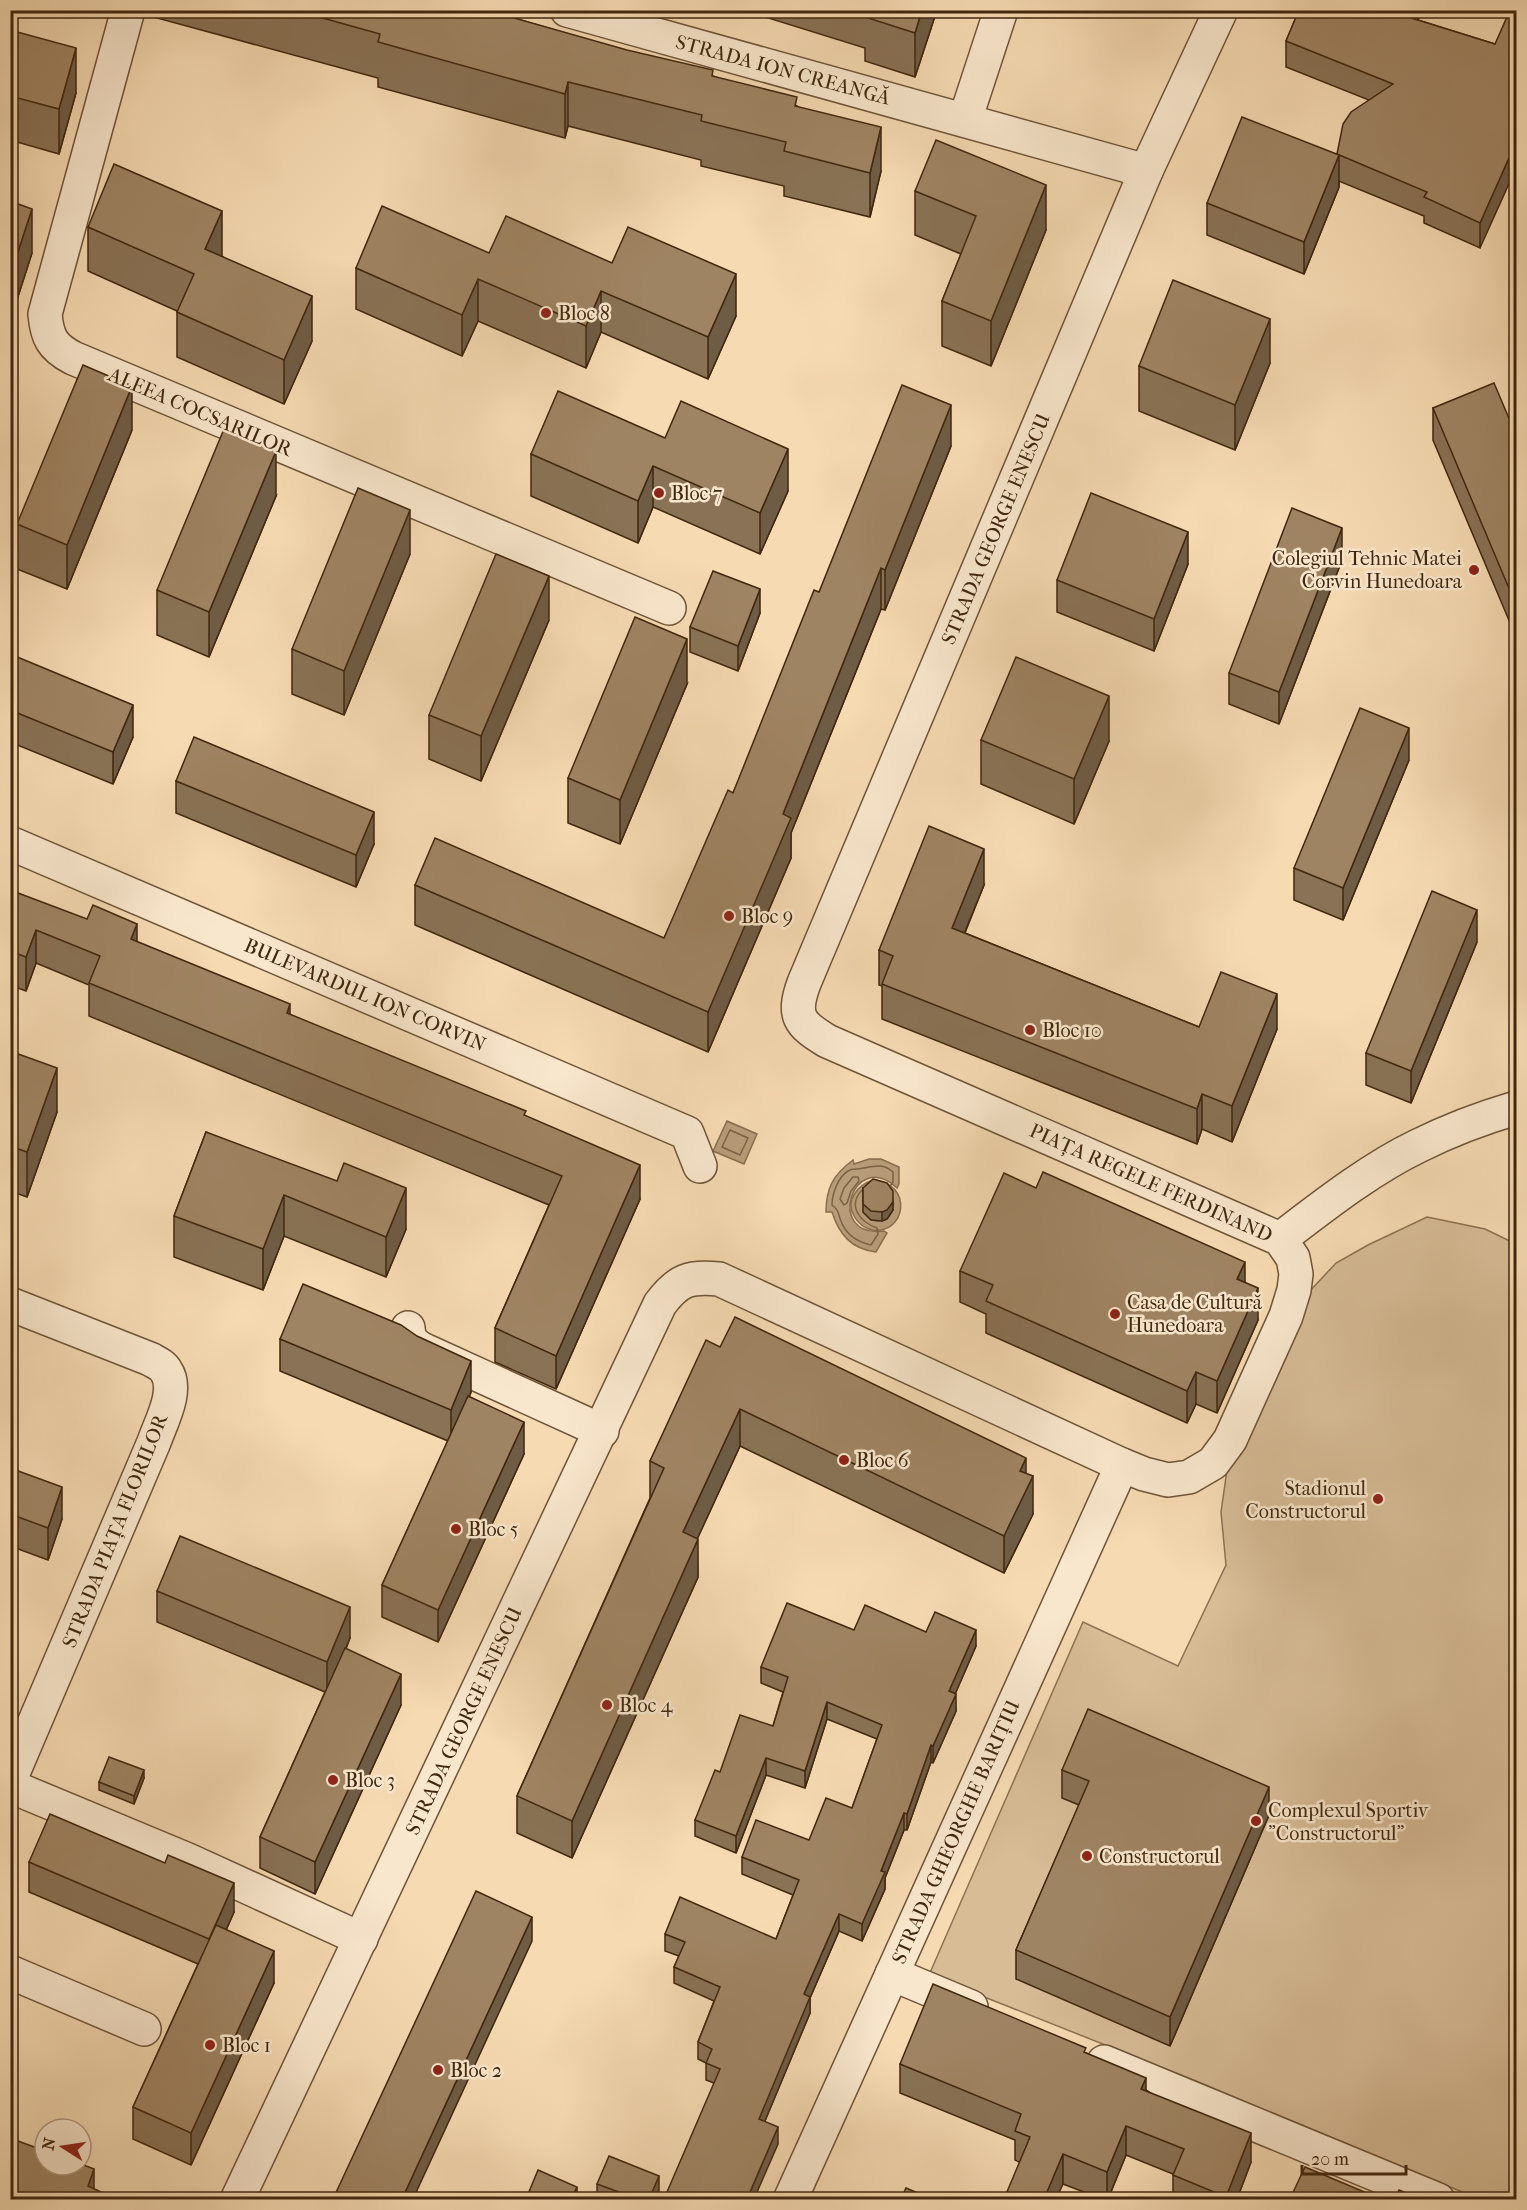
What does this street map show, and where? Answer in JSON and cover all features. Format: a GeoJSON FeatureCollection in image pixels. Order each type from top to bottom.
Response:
{"type":"FeatureCollection","features":[{"type":"Feature","properties":{"kind":"street","name":"ALEEA COCSARILOR"},"geometry":{"type":"LineString","coordinates":[[128,10],[45,314],[47,332],[55,346],[73,358],[669,608]]}},
{"type":"Feature","properties":{"kind":"street","name":"STRADA ION CREANGĂ"},"geometry":{"type":"LineString","coordinates":[[567,10],[1146,171]]}},
{"type":"Feature","properties":{"kind":"street"},"geometry":{"type":"LineString","coordinates":[[964,120],[1001,10]]}},
{"type":"Feature","properties":{"kind":"street","name":"STRADA GEORGE ENESCU"},"geometry":{"type":"LineString","coordinates":[[827,1041],[809,1030],[801,1021],[798,999],[804,983],[1146,171],[1221,10]]}},
{"type":"Feature","properties":{"kind":"street","name":"BULEVARDUL ION CORVIN"},"geometry":{"type":"LineString","coordinates":[[10,843],[687,1133],[700,1166]]}},
{"type":"Feature","properties":{"kind":"street","name":"PIAȚA REGELE FERDINAND"},"geometry":{"type":"LineString","coordinates":[[719,1279],[1144,1474],[1168,1480],[1189,1477],[1213,1463],[1230,1440],[1286,1316],[1294,1290],[1296,1274],[1293,1258],[1280,1239],[827,1041]]}},
{"type":"Feature","properties":{"kind":"street"},"geometry":{"type":"LineString","coordinates":[[1280,1239],[1348,1189],[1415,1147],[1475,1120],[1516,1108]]}},
{"type":"Feature","properties":{"kind":"street","name":"STRADA GEORGE ENESCU"},"geometry":{"type":"LineString","coordinates":[[237,2199],[602,1431],[660,1304],[673,1287],[689,1279],[719,1279]]}},
{"type":"Feature","properties":{"kind":"street","name":"STRADA PIAȚA FLORILOR"},"geometry":{"type":"LineString","coordinates":[[10,1304],[150,1359],[165,1368],[170,1380],[170,1395],[154,1442],[11,1786],[188,1860],[361,1939]]}},
{"type":"Feature","properties":{"kind":"street"},"geometry":{"type":"LineString","coordinates":[[408,1328],[408,1337],[426,1352],[602,1431]]}},
{"type":"Feature","properties":{"kind":"street","name":"STRADA GHEORGHE BARIȚIU"},"geometry":{"type":"LineString","coordinates":[[790,2199],[1122,1465]]}},
{"type":"Feature","properties":{"kind":"street"},"geometry":{"type":"LineString","coordinates":[[10,1972],[144,2029]]}},
{"type":"Feature","properties":{"kind":"street"},"geometry":{"type":"LineString","coordinates":[[892,1974],[1001,2019]]}},
{"type":"Feature","properties":{"kind":"street"},"geometry":{"type":"LineString","coordinates":[[1078,2051],[1438,2199]]}},
{"type":"Feature","properties":{"kind":"shaded area","name":"Complexul Sportiv ”Constructorul”"},"geometry":{"type":"Polygon","coordinates":[[[1427,1217],[1485,1229],[1516,1244],[1516,2199],[1479,2199],[1196,2081],[929,1975],[1083,1622],[1178,1666],[1226,1565],[1221,1512],[1228,1463],[1309,1292],[1336,1263],[1427,1217]]]}},
{"type":"Feature","properties":{"kind":"water"},"geometry":{"type":"Polygon","coordinates":[[[727,1121],[757,1134],[744,1164],[713,1151],[727,1121]]]}},
{"type":"Feature","properties":{"kind":"water"},"geometry":{"type":"Polygon","coordinates":[[[869,1159],[881,1159],[899,1167],[897,1188],[881,1178],[868,1179],[858,1186],[852,1197],[850,1210],[855,1222],[866,1230],[887,1233],[876,1252],[853,1244],[842,1234],[832,1212],[826,1212],[829,1189],[840,1171],[853,1160],[854,1164],[869,1159]]]}},
{"type":"Feature","properties":{"kind":"water"},"geometry":{"type":"Polygon","coordinates":[[[873,1180],[886,1183],[895,1190],[900,1198],[901,1208],[898,1217],[892,1225],[883,1229],[872,1230],[864,1227],[856,1219],[852,1210],[852,1199],[858,1189],[873,1180]],[[863,1197],[863,1212],[874,1220],[884,1220],[891,1213],[893,1199],[863,1197]]]}},
{"type":"Feature","properties":{"kind":"building"},"geometry":{"type":"Polygon","coordinates":[[[294,10],[486,10],[627,50],[713,70],[712,76],[797,97],[795,106],[881,127],[870,173],[784,151],[786,142],[701,121],[702,115],[568,82],[565,94],[378,42],[380,34],[294,10]]]}},
{"type":"Feature","properties":{"kind":"building"},"geometry":{"type":"Polygon","coordinates":[[[867,10],[922,10],[915,33],[865,17],[867,10]]]}},
{"type":"Feature","properties":{"kind":"building"},"geometry":{"type":"Polygon","coordinates":[[[1299,10],[1411,10],[1408,17],[1495,44],[1510,10],[1516,10],[1516,142],[1480,223],[1424,197],[1427,192],[1337,154],[1343,124],[1351,112],[1393,84],[1286,41],[1299,10]]]}},
{"type":"Feature","properties":{"kind":"building"},"geometry":{"type":"Polygon","coordinates":[[[10,30],[76,48],[59,109],[10,96],[10,30]]]}},
{"type":"Feature","properties":{"kind":"building"},"geometry":{"type":"Polygon","coordinates":[[[1242,117],[1339,155],[1304,242],[1207,203],[1242,117]]]}},
{"type":"Feature","properties":{"kind":"building"},"geometry":{"type":"Polygon","coordinates":[[[936,140],[1046,185],[991,321],[942,301],[976,216],[915,191],[936,140]]]}},
{"type":"Feature","properties":{"kind":"building"},"geometry":{"type":"Polygon","coordinates":[[[114,164],[222,211],[205,249],[312,296],[284,360],[177,312],[194,274],[88,227],[114,164]]]}},
{"type":"Feature","properties":{"kind":"building"},"geometry":{"type":"Polygon","coordinates":[[[10,201],[32,209],[13,267],[10,266],[10,201]]]}},
{"type":"Feature","properties":{"kind":"building"},"geometry":{"type":"Polygon","coordinates":[[[382,206],[489,253],[506,216],[612,263],[628,227],[736,274],[708,337],[601,291],[586,326],[478,279],[462,315],[356,268],[382,206]]]}},
{"type":"Feature","properties":{"kind":"building"},"geometry":{"type":"Polygon","coordinates":[[[1173,280],[1270,319],[1235,405],[1139,366],[1173,280]]]}},
{"type":"Feature","properties":{"kind":"building"},"geometry":{"type":"Polygon","coordinates":[[[83,365],[132,386],[67,545],[17,524],[83,365]]]}},
{"type":"Feature","properties":{"kind":"building"},"geometry":{"type":"Polygon","coordinates":[[[1494,383],[1516,435],[1516,605],[1433,408],[1494,383]]]}},
{"type":"Feature","properties":{"kind":"building"},"geometry":{"type":"Polygon","coordinates":[[[902,385],[951,405],[885,570],[881,568],[783,814],[791,818],[708,1012],[415,885],[435,838],[664,938],[728,790],[733,793],[814,590],[819,592],[902,385]]]}},
{"type":"Feature","properties":{"kind":"building"},"geometry":{"type":"Polygon","coordinates":[[[558,391],[665,438],[681,401],[788,449],[760,513],[653,466],[638,501],[531,454],[558,391]]]}},
{"type":"Feature","properties":{"kind":"building"},"geometry":{"type":"Polygon","coordinates":[[[224,429],[276,451],[209,612],[157,590],[224,429]]]}},
{"type":"Feature","properties":{"kind":"building"},"geometry":{"type":"Polygon","coordinates":[[[358,488],[410,510],[344,671],[292,649],[358,488]]]}},
{"type":"Feature","properties":{"kind":"building"},"geometry":{"type":"Polygon","coordinates":[[[1091,493],[1188,532],[1154,619],[1057,580],[1091,493]]]}},
{"type":"Feature","properties":{"kind":"building"},"geometry":{"type":"Polygon","coordinates":[[[1292,508],[1342,528],[1279,692],[1229,673],[1292,508]]]}},
{"type":"Feature","properties":{"kind":"building"},"geometry":{"type":"Polygon","coordinates":[[[496,554],[549,576],[481,736],[429,715],[496,554]]]}},
{"type":"Feature","properties":{"kind":"building"},"geometry":{"type":"Polygon","coordinates":[[[713,571],[760,589],[738,646],[690,627],[713,571]]]}},
{"type":"Feature","properties":{"kind":"building"},"geometry":{"type":"Polygon","coordinates":[[[635,617],[687,639],[620,800],[568,778],[635,617]]]}},
{"type":"Feature","properties":{"kind":"building"},"geometry":{"type":"Polygon","coordinates":[[[10,654],[133,705],[113,752],[10,710],[10,654]]]}},
{"type":"Feature","properties":{"kind":"building"},"geometry":{"type":"Polygon","coordinates":[[[1016,657],[1109,696],[1074,779],[981,740],[1016,657]]]}},
{"type":"Feature","properties":{"kind":"building"},"geometry":{"type":"Polygon","coordinates":[[[1360,708],[1409,728],[1343,888],[1294,868],[1360,708]]]}},
{"type":"Feature","properties":{"kind":"building"},"geometry":{"type":"Polygon","coordinates":[[[194,737],[374,812],[356,855],[176,781],[194,737]]]}},
{"type":"Feature","properties":{"kind":"building"},"geometry":{"type":"Polygon","coordinates":[[[929,826],[984,849],[952,928],[1199,1027],[1221,972],[1277,994],[1232,1106],[1202,1094],[1197,1109],[882,984],[893,956],[879,950],[929,826]]]}},
{"type":"Feature","properties":{"kind":"building"},"geometry":{"type":"Polygon","coordinates":[[[10,890],[87,919],[93,905],[137,924],[131,939],[290,1004],[287,1013],[526,1111],[524,1115],[640,1165],[556,1356],[495,1328],[562,1176],[89,983],[100,956],[36,930],[26,957],[10,951],[10,890]]]}},
{"type":"Feature","properties":{"kind":"building"},"geometry":{"type":"Polygon","coordinates":[[[1432,891],[1477,910],[1411,1071],[1366,1053],[1432,891]]]}},
{"type":"Feature","properties":{"kind":"building"},"geometry":{"type":"Polygon","coordinates":[[[10,1051],[57,1068],[27,1152],[10,1146],[10,1051]]]}},
{"type":"Feature","properties":{"kind":"building"},"geometry":{"type":"Polygon","coordinates":[[[206,1132],[337,1181],[344,1163],[406,1188],[386,1237],[284,1195],[263,1249],[174,1216],[206,1132]]]}},
{"type":"Feature","properties":{"kind":"building","name":"Casa de Cultură Hunedoara"},"geometry":{"type":"Polygon","coordinates":[[[1043,1172],[1245,1262],[1237,1279],[1258,1288],[1217,1381],[1196,1372],[1187,1391],[986,1301],[993,1285],[960,1271],[1004,1173],[1036,1188],[1043,1172]]]}},
{"type":"Feature","properties":{"kind":"building"},"geometry":{"type":"Polygon","coordinates":[[[873,1179],[887,1183],[893,1191],[893,1202],[887,1210],[882,1212],[871,1211],[863,1204],[863,1188],[873,1179]]]}},
{"type":"Feature","properties":{"kind":"building"},"geometry":{"type":"Polygon","coordinates":[[[303,1284],[401,1325],[417,1336],[471,1361],[451,1410],[280,1339],[303,1284]]]}},
{"type":"Feature","properties":{"kind":"building"},"geometry":{"type":"Polygon","coordinates":[[[735,1317],[1026,1458],[1020,1471],[1033,1476],[1004,1536],[740,1409],[683,1532],[698,1539],[572,1821],[517,1796],[664,1468],[650,1461],[706,1340],[720,1347],[735,1317]]]}},
{"type":"Feature","properties":{"kind":"building","name":"Bloc 5"},"geometry":{"type":"Polygon","coordinates":[[[468,1396],[524,1422],[438,1610],[382,1585],[468,1396]]]}},
{"type":"Feature","properties":{"kind":"building"},"geometry":{"type":"Polygon","coordinates":[[[10,1468],[62,1487],[48,1528],[10,1514],[10,1468]]]}},
{"type":"Feature","properties":{"kind":"building"},"geometry":{"type":"Polygon","coordinates":[[[180,1536],[350,1607],[327,1662],[157,1591],[180,1536]]]}},
{"type":"Feature","properties":{"kind":"building"},"geometry":{"type":"Polygon","coordinates":[[[787,1603],[854,1630],[865,1605],[926,1632],[935,1612],[976,1630],[949,1691],[956,1694],[933,1746],[931,1745],[907,1814],[904,1813],[881,1871],[885,1872],[862,1924],[839,1914],[804,1994],[810,1997],[759,2119],[778,2127],[747,2199],[664,2199],[720,2069],[706,2063],[712,2049],[698,2042],[720,1987],[674,1967],[685,1942],[665,1934],[680,1897],[776,1939],[799,1880],[742,1857],[756,1820],[809,1840],[826,1798],[852,1808],[882,1725],[827,1702],[805,1771],[766,1758],[736,1836],[695,1820],[715,1770],[720,1772],[740,1715],[773,1726],[788,1677],[761,1667],[787,1603]]]}},
{"type":"Feature","properties":{"kind":"building","name":"Bloc 3"},"geometry":{"type":"Polygon","coordinates":[[[345,1648],[401,1674],[315,1862],[260,1837],[345,1648]]]}},
{"type":"Feature","properties":{"kind":"building"},"geometry":{"type":"Polygon","coordinates":[[[1088,1709],[1269,1787],[1170,2017],[1016,1950],[1089,1781],[1062,1770],[1088,1709]]]}},
{"type":"Feature","properties":{"kind":"building"},"geometry":{"type":"Polygon","coordinates":[[[109,1757],[144,1770],[134,1796],[99,1782],[109,1757]]]}},
{"type":"Feature","properties":{"kind":"building"},"geometry":{"type":"Polygon","coordinates":[[[50,1814],[165,1863],[168,1855],[234,1883],[209,1939],[29,1862],[50,1814]]]}},
{"type":"Feature","properties":{"kind":"building","name":"Bloc 2"},"geometry":{"type":"Polygon","coordinates":[[[476,1891],[532,1917],[402,2199],[333,2199],[476,1891]]]}},
{"type":"Feature","properties":{"kind":"building","name":"Bloc 1"},"geometry":{"type":"Polygon","coordinates":[[[216,1925],[274,1951],[191,2133],[133,2107],[216,1925]]]}},
{"type":"Feature","properties":{"kind":"building"},"geometry":{"type":"Polygon","coordinates":[[[933,1984],[1086,2048],[1084,2052],[1146,2078],[1141,2089],[1251,2133],[1226,2197],[1173,2175],[1184,2149],[1126,2126],[1107,2172],[1063,2154],[1044,2199],[1004,2199],[1030,2137],[1015,2131],[1021,2114],[900,2064],[933,1984]]]}},
{"type":"Feature","properties":{"kind":"building"},"geometry":{"type":"Polygon","coordinates":[[[10,2138],[33,2147],[33,2177],[91,2177],[88,2186],[116,2199],[19,2199],[10,2196],[10,2138]]]}},
{"type":"Feature","properties":{"kind":"building"},"geometry":{"type":"Polygon","coordinates":[[[609,2156],[659,2176],[649,2199],[638,2199],[597,2184],[609,2156]]]}},
{"type":"Feature","properties":{"kind":"building"},"geometry":{"type":"Polygon","coordinates":[[[1305,2167],[1381,2199],[1290,2199],[1305,2167]]]}},
{"type":"Feature","properties":{"kind":"building"},"geometry":{"type":"Polygon","coordinates":[[[538,2170],[577,2187],[571,2199],[526,2199],[538,2170]]]}},
{"type":"Feature","properties":{"kind":"building"},"geometry":{"type":"Polygon","coordinates":[[[906,2188],[932,2199],[901,2199],[906,2188]]]}},
{"type":"Feature","properties":{"kind":"building"},"geometry":{"type":"Polygon","coordinates":[[[1399,2190],[1420,2199],[1395,2199],[1399,2190]]]}},
{"type":"Feature","properties":{"kind":"place","name":"Bloc 8"},"geometry":{"type":"Point","coordinates":[546,313]}},
{"type":"Feature","properties":{"kind":"place","name":"Bloc 7"},"geometry":{"type":"Point","coordinates":[659,493]}},
{"type":"Feature","properties":{"kind":"place","name":"Colegiul Tehnic Matei Corvin Hunedoara"},"geometry":{"type":"Point","coordinates":[1474,570]}},
{"type":"Feature","properties":{"kind":"place","name":"Bloc 9"},"geometry":{"type":"Point","coordinates":[729,916]}},
{"type":"Feature","properties":{"kind":"place","name":"Bloc 10"},"geometry":{"type":"Point","coordinates":[1030,1030]}},
{"type":"Feature","properties":{"kind":"place","name":"Casa de Cultură Hunedoara"},"geometry":{"type":"Point","coordinates":[1115,1314]}},
{"type":"Feature","properties":{"kind":"place","name":"Bloc 6"},"geometry":{"type":"Point","coordinates":[844,1460]}},
{"type":"Feature","properties":{"kind":"place","name":"Stadionul Constructorul"},"geometry":{"type":"Point","coordinates":[1378,1499]}},
{"type":"Feature","properties":{"kind":"place","name":"Bloc 5"},"geometry":{"type":"Point","coordinates":[456,1529]}},
{"type":"Feature","properties":{"kind":"place","name":"Bloc 4"},"geometry":{"type":"Point","coordinates":[607,1705]}},
{"type":"Feature","properties":{"kind":"place","name":"Bloc 3"},"geometry":{"type":"Point","coordinates":[333,1780]}},
{"type":"Feature","properties":{"kind":"place","name":"Complexul Sportiv ”Constructorul”"},"geometry":{"type":"Point","coordinates":[1256,1821]}},
{"type":"Feature","properties":{"kind":"place","name":"Constructorul"},"geometry":{"type":"Point","coordinates":[1087,1856]}},
{"type":"Feature","properties":{"kind":"place","name":"Bloc 1"},"geometry":{"type":"Point","coordinates":[210,2045]}},
{"type":"Feature","properties":{"kind":"place","name":"Bloc 2"},"geometry":{"type":"Point","coordinates":[438,2070]}}]}
